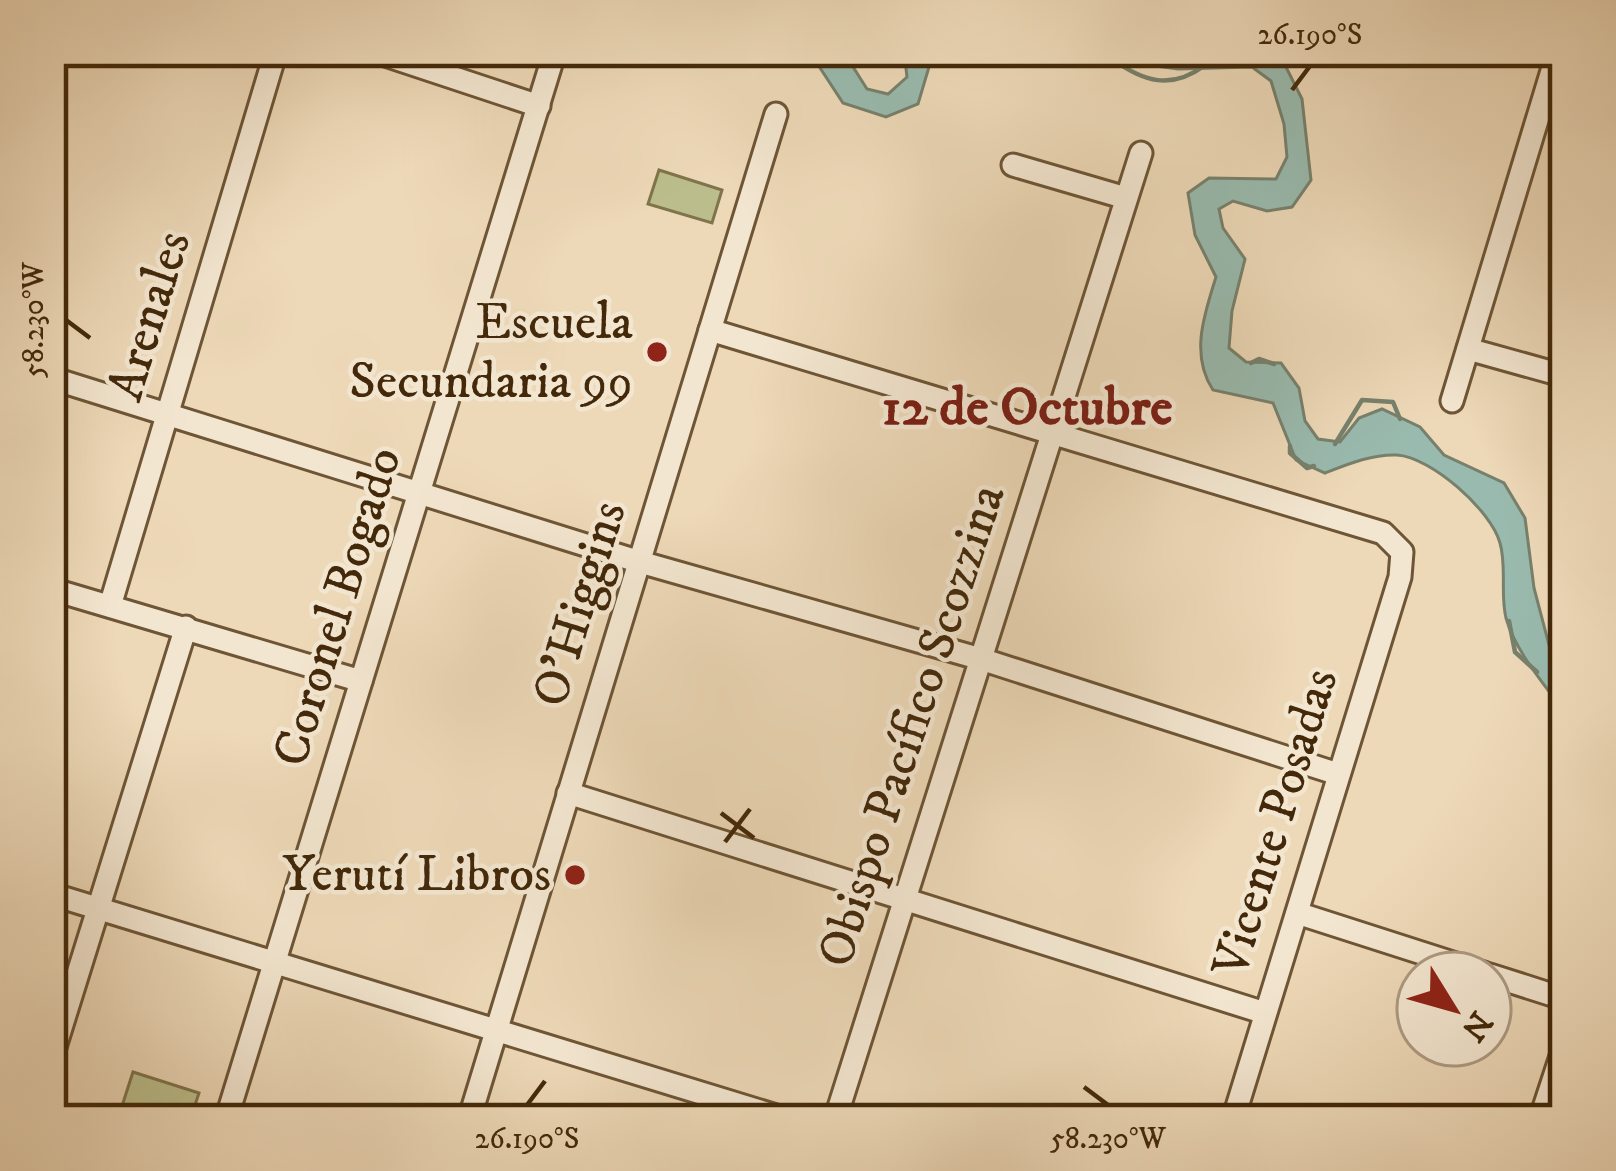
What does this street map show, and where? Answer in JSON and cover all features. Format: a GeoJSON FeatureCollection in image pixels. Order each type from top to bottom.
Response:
{"type":"FeatureCollection","features":[{"type":"Feature","properties":{"kind":"street","name":"Arenales"},"geometry":{"type":"LineString","coordinates":[[110,605],[276,51]]}},
{"type":"Feature","properties":{"kind":"street"},"geometry":{"type":"LineString","coordinates":[[373,51],[539,106]]}},
{"type":"Feature","properties":{"kind":"street","name":"Coronel Bogado"},"geometry":{"type":"LineString","coordinates":[[226,1120],[555,51]]}},
{"type":"Feature","properties":{"kind":"street"},"geometry":{"type":"LineString","coordinates":[[1452,401],[1558,51]]}},
{"type":"Feature","properties":{"kind":"street","name":"O'Higgins"},"geometry":{"type":"LineString","coordinates":[[469,1120],[776,114]]}},
{"type":"Feature","properties":{"kind":"street","name":"Obispo Pacífico Scozzina"},"geometry":{"type":"LineString","coordinates":[[835,1120],[1141,153]]}},
{"type":"Feature","properties":{"kind":"street"},"geometry":{"type":"LineString","coordinates":[[1012,165],[1126,198]]}},
{"type":"Feature","properties":{"kind":"street"},"geometry":{"type":"LineString","coordinates":[[710,329],[1052,434]]}},
{"type":"Feature","properties":{"kind":"street"},"geometry":{"type":"LineString","coordinates":[[1468,349],[1565,376]]}},
{"type":"Feature","properties":{"kind":"street"},"geometry":{"type":"LineString","coordinates":[[51,379],[640,562],[981,659],[1338,774]]}},
{"type":"Feature","properties":{"kind":"street","name":"Vicente Posadas"},"geometry":{"type":"LineString","coordinates":[[1052,434],[1383,533],[1402,552],[1400,577],[1233,1120]]}},
{"type":"Feature","properties":{"kind":"street"},"geometry":{"type":"LineString","coordinates":[[51,589],[362,681]]}},
{"type":"Feature","properties":{"kind":"street"},"geometry":{"type":"LineString","coordinates":[[51,1060],[186,627]]}},
{"type":"Feature","properties":{"kind":"street"},"geometry":{"type":"LineString","coordinates":[[568,793],[1265,1013]]}},
{"type":"Feature","properties":{"kind":"street"},"geometry":{"type":"LineString","coordinates":[[51,894],[789,1120]]}},
{"type":"Feature","properties":{"kind":"street"},"geometry":{"type":"LineString","coordinates":[[1297,913],[1409,949]]}},
{"type":"Feature","properties":{"kind":"street"},"geometry":{"type":"LineString","coordinates":[[1514,983],[1565,999]]}},
{"type":"Feature","properties":{"kind":"street"},"geometry":{"type":"LineString","coordinates":[[1540,1120],[1565,1044]]}},
{"type":"Feature","properties":{"kind":"green space"},"geometry":{"type":"Polygon","coordinates":[[[659,170],[722,190],[712,223],[648,204],[659,170]]]}},
{"type":"Feature","properties":{"kind":"green space"},"geometry":{"type":"Polygon","coordinates":[[[133,1072],[199,1093],[190,1120],[155,1120],[121,1109],[133,1072]]]}},
{"type":"Feature","properties":{"kind":"water"},"geometry":{"type":"Polygon","coordinates":[[[809,51],[843,51],[867,89],[888,94],[907,77],[904,51],[924,51],[929,67],[918,104],[886,117],[843,103],[809,51]]]}},
{"type":"Feature","properties":{"kind":"water"},"geometry":{"type":"Polygon","coordinates":[[[1090,51],[1273,51],[1280,55],[1302,99],[1311,180],[1292,207],[1267,211],[1233,201],[1219,209],[1223,228],[1245,259],[1229,348],[1246,362],[1281,363],[1299,388],[1305,421],[1318,439],[1340,442],[1359,418],[1382,409],[1420,427],[1444,455],[1504,483],[1525,518],[1534,588],[1549,645],[1565,672],[1565,713],[1516,643],[1504,609],[1500,543],[1485,516],[1458,487],[1426,465],[1397,455],[1369,458],[1325,473],[1296,460],[1273,403],[1213,390],[1206,377],[1201,335],[1216,277],[1195,235],[1188,193],[1209,178],[1276,179],[1287,157],[1284,124],[1271,81],[1252,67],[1178,69],[1097,58],[1090,51]]]}},
{"type":"Feature","properties":{"kind":"waterway"},"geometry":{"type":"LineString","coordinates":[[1112,59],[1158,80],[1180,78],[1204,66]]}},
{"type":"Feature","properties":{"kind":"waterway"},"geometry":{"type":"LineString","coordinates":[[1251,363],[1259,359],[1274,364]]}},
{"type":"Feature","properties":{"kind":"waterway"},"geometry":{"type":"LineString","coordinates":[[1335,444],[1362,400],[1393,402],[1400,419]]}},
{"type":"Feature","properties":{"kind":"waterway"},"geometry":{"type":"LineString","coordinates":[[1290,446],[1290,453],[1307,468],[1314,466]]}},
{"type":"Feature","properties":{"kind":"waterway"},"geometry":{"type":"LineString","coordinates":[[1509,621],[1515,652],[1537,672]]}},
{"type":"Feature","properties":{"kind":"place","name":"Escuela Secundaria 99"},"geometry":{"type":"Point","coordinates":[657,352]}},
{"type":"Feature","properties":{"kind":"place","name":"Yerutí Libros"},"geometry":{"type":"Point","coordinates":[575,875]}},
{"type":"Feature","properties":{"kind":"district","name":"12 de Octubre"},"geometry":{"type":"Point","coordinates":[1027,408]}}]}
